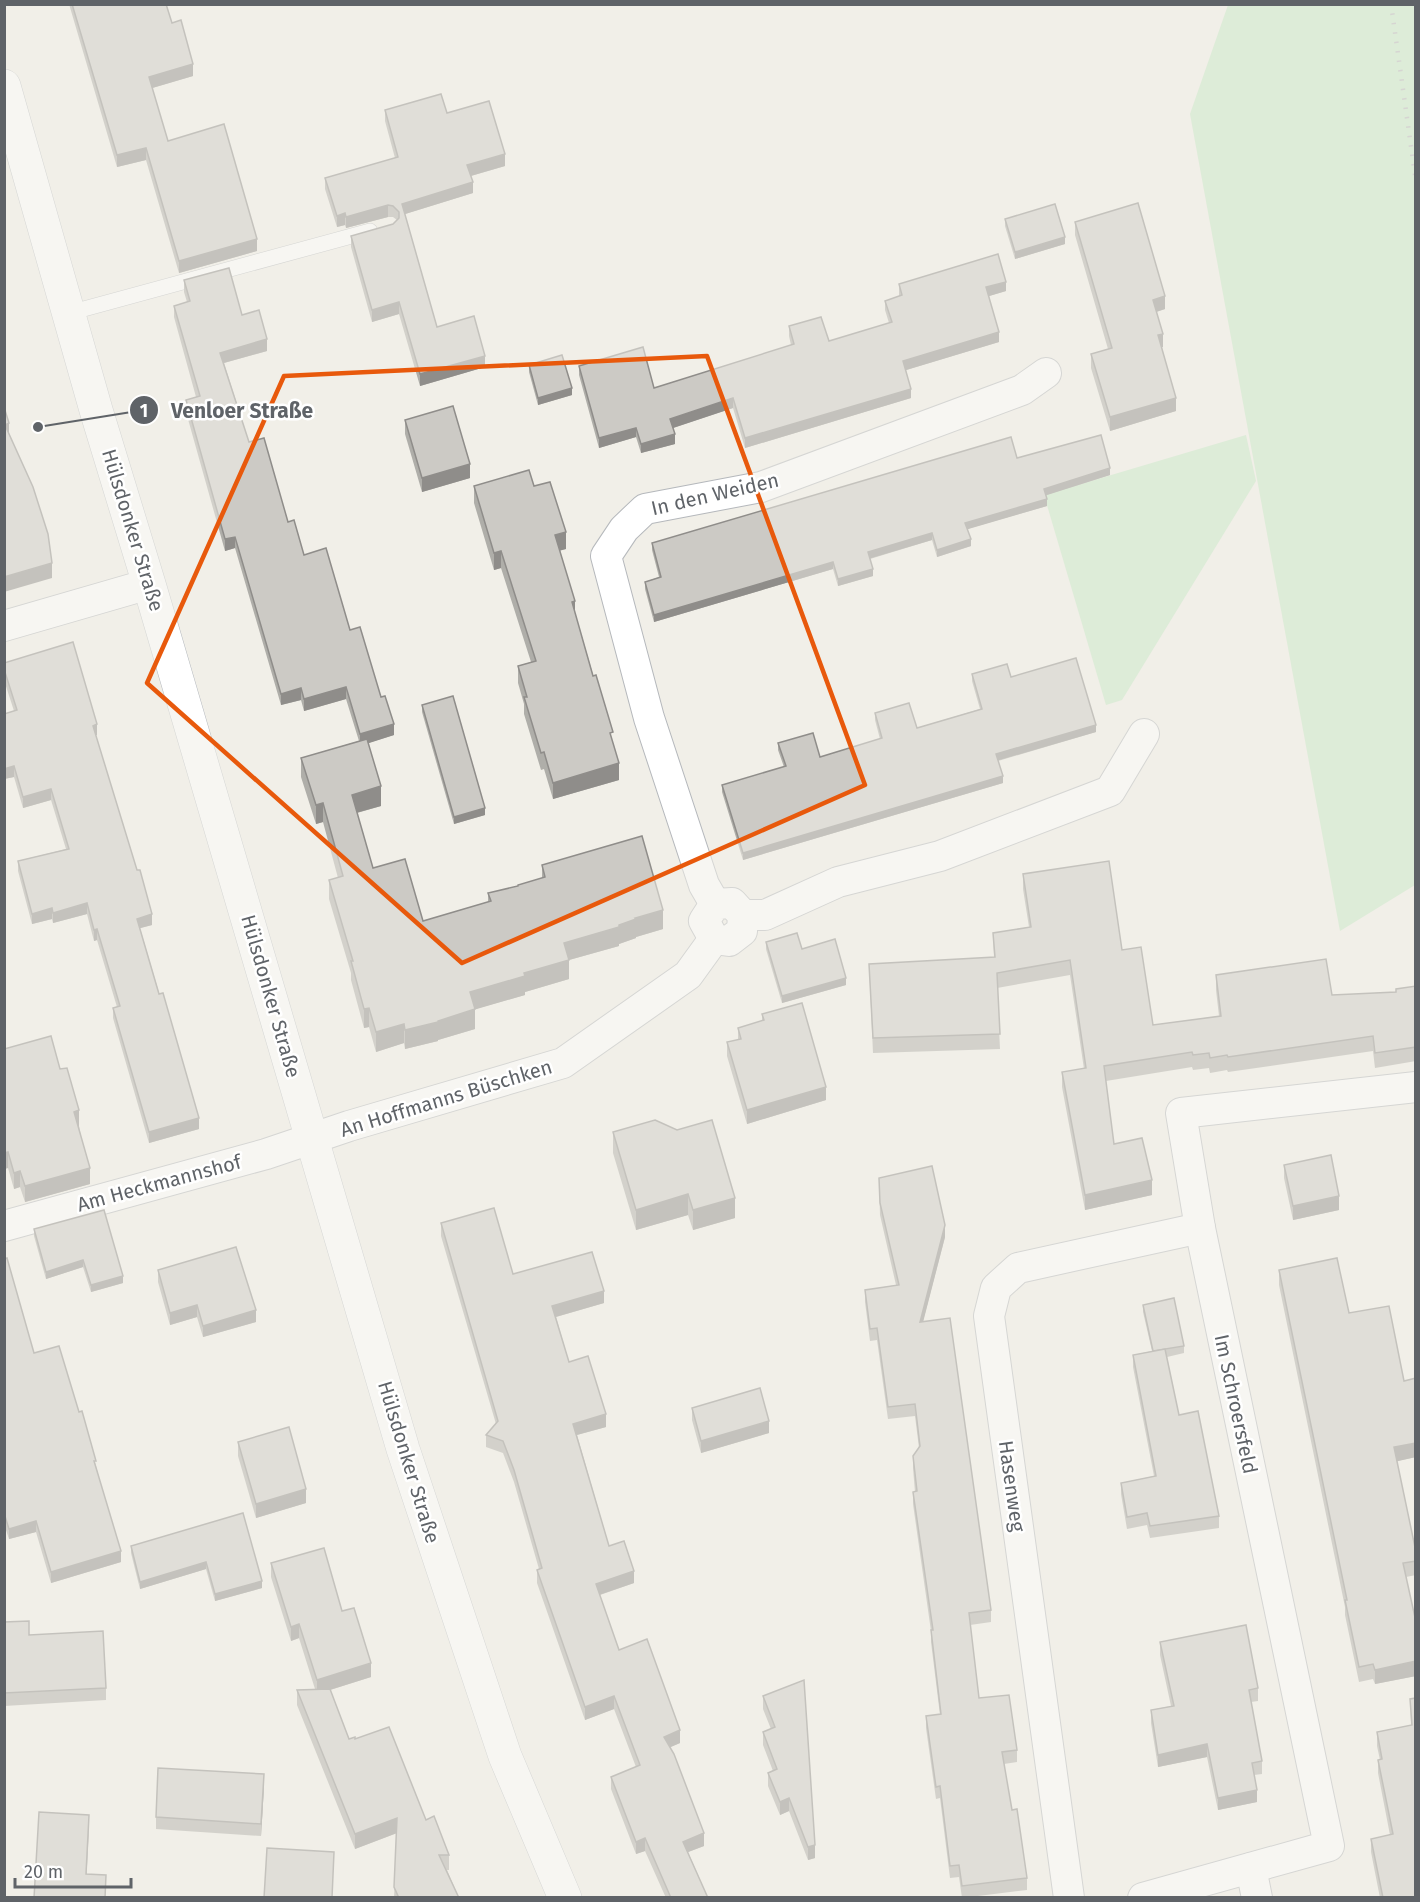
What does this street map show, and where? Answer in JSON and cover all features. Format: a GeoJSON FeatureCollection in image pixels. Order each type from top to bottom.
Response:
{"type":"FeatureCollection","features":[{"type":"Feature","properties":{"kind":"street","name":"Hülsdonker Straße"},"geometry":{"type":"LineString","coordinates":[[4,86],[404,1449],[501,1745],[566,1898]]}},
{"type":"Feature","properties":{"kind":"street","name":"In den Weiden"},"geometry":{"type":"LineString","coordinates":[[715,904],[704,885],[649,718],[606,556],[624,529],[645,509],[761,487],[1022,390],[1046,373]]}},
{"type":"Feature","properties":{"kind":"street"},"geometry":{"type":"LineString","coordinates":[[4,626],[149,584]]}},
{"type":"Feature","properties":{"kind":"street"},"geometry":{"type":"LineString","coordinates":[[743,915],[765,915],[838,882],[940,856],[1110,791],[1144,734]]}},
{"type":"Feature","properties":{"kind":"street"},"geometry":{"type":"LineString","coordinates":[[732,903],[743,915],[742,931],[729,941],[714,939],[704,921],[715,904],[732,903]]}},
{"type":"Feature","properties":{"kind":"street","name":"An Hoffmanns Büschken"},"geometry":{"type":"LineString","coordinates":[[313,1139],[349,1126],[564,1063],[688,975],[714,939]]}},
{"type":"Feature","properties":{"kind":"street","name":"Im Schroersfeld"},"geometry":{"type":"LineString","coordinates":[[1143,1898],[1329,1846],[1200,1228],[1180,1113],[1416,1087]]}},
{"type":"Feature","properties":{"kind":"street","name":"Am Heckmannshof"},"geometry":{"type":"LineString","coordinates":[[4,1226],[313,1139]]}},
{"type":"Feature","properties":{"kind":"street","name":"Hasenweg"},"geometry":{"type":"LineString","coordinates":[[1069,1898],[989,1316],[996,1288],[1018,1268],[1200,1228]]}},
{"type":"Feature","properties":{"kind":"street"},"geometry":{"type":"LineString","coordinates":[[1251,1868],[1257,1898]]}},
{"type":"Feature","properties":{"kind":"lane"},"geometry":{"type":"LineString","coordinates":[[69,313],[390,226]]}},
{"type":"Feature","properties":{"kind":"highlighted area"},"geometry":{"type":"Polygon","coordinates":[[[707,356],[865,785],[462,963],[147,683],[284,376],[707,356]]]}},
{"type":"Feature","properties":{"kind":"green space"},"geometry":{"type":"Polygon","coordinates":[[[1228,5],[1415,5],[1415,885],[1340,931],[1190,114],[1228,5]]]}},
{"type":"Feature","properties":{"kind":"green space"},"geometry":{"type":"Polygon","coordinates":[[[1246,435],[1256,481],[1122,700],[1106,705],[1044,495],[1246,435]]]}},
{"type":"Feature","properties":{"kind":"building"},"geometry":{"type":"Polygon","coordinates":[[[72,4],[166,4],[172,23],[181,20],[193,64],[149,77],[168,141],[224,124],[257,239],[179,261],[146,148],[117,155],[72,4]]]}},
{"type":"Feature","properties":{"kind":"building"},"geometry":{"type":"Polygon","coordinates":[[[441,94],[447,113],[489,101],[505,154],[467,165],[473,182],[402,204],[437,327],[474,316],[485,356],[420,374],[399,302],[372,310],[351,236],[393,224],[399,218],[399,212],[393,206],[388,205],[346,217],[345,213],[337,216],[325,178],[398,157],[385,110],[441,94]]]}},
{"type":"Feature","properties":{"kind":"building"},"geometry":{"type":"Polygon","coordinates":[[[1138,203],[1165,296],[1153,300],[1163,334],[1158,335],[1176,398],[1110,417],[1091,354],[1112,348],[1075,222],[1138,203]]]}},
{"type":"Feature","properties":{"kind":"building"},"geometry":{"type":"Polygon","coordinates":[[[1055,204],[1065,237],[1015,252],[1005,219],[1055,204]]]}},
{"type":"Feature","properties":{"kind":"building"},"geometry":{"type":"Polygon","coordinates":[[[998,254],[1006,282],[986,287],[999,332],[903,361],[911,389],[745,438],[733,398],[670,419],[675,434],[641,444],[636,428],[599,438],[579,366],[643,347],[654,388],[794,344],[789,326],[821,317],[829,341],[892,322],[885,301],[902,295],[899,284],[998,254]]]}},
{"type":"Feature","properties":{"kind":"building"},"geometry":{"type":"Polygon","coordinates":[[[229,268],[242,315],[259,310],[267,339],[220,353],[249,442],[264,438],[288,522],[294,520],[304,555],[326,548],[350,630],[360,627],[381,697],[385,696],[394,724],[360,734],[346,687],[304,699],[301,688],[281,694],[235,537],[225,539],[186,400],[200,396],[174,306],[190,301],[184,280],[229,268]]]}},
{"type":"Feature","properties":{"kind":"building"},"geometry":{"type":"Polygon","coordinates":[[[562,355],[572,388],[538,398],[529,365],[562,355]]]}},
{"type":"Feature","properties":{"kind":"building"},"geometry":{"type":"Polygon","coordinates":[[[453,406],[470,464],[422,478],[405,420],[453,406]]]}},
{"type":"Feature","properties":{"kind":"building"},"geometry":{"type":"Polygon","coordinates":[[[4,407],[9,423],[5,425],[33,487],[48,534],[52,563],[4,577],[4,407]]]}},
{"type":"Feature","properties":{"kind":"building"},"geometry":{"type":"Polygon","coordinates":[[[1101,435],[1110,468],[1044,489],[1047,499],[965,523],[971,539],[937,550],[932,533],[868,552],[873,569],[838,579],[833,562],[654,615],[645,582],[661,577],[652,543],[1011,437],[1017,458],[1101,435]]]}},
{"type":"Feature","properties":{"kind":"building"},"geometry":{"type":"Polygon","coordinates":[[[529,470],[534,486],[550,482],[566,532],[555,535],[575,601],[572,602],[593,676],[596,675],[613,732],[610,733],[619,763],[553,783],[524,697],[527,697],[518,666],[536,661],[501,551],[494,553],[474,486],[529,470]]]}},
{"type":"Feature","properties":{"kind":"building"},"geometry":{"type":"Polygon","coordinates":[[[73,642],[97,724],[93,726],[152,914],[137,919],[159,994],[163,993],[199,1118],[149,1132],[113,1008],[120,1006],[87,903],[53,913],[52,908],[32,914],[18,861],[69,849],[51,789],[23,797],[14,766],[4,769],[4,714],[17,710],[4,663],[73,642]]]}},
{"type":"Feature","properties":{"kind":"building"},"geometry":{"type":"Polygon","coordinates":[[[1076,658],[1096,725],[996,754],[1003,776],[743,853],[722,785],[786,766],[778,743],[813,733],[820,757],[882,738],[875,713],[909,703],[917,728],[982,709],[972,674],[1007,664],[1011,677],[1076,658]]]}},
{"type":"Feature","properties":{"kind":"building"},"geometry":{"type":"Polygon","coordinates":[[[453,696],[485,808],[454,817],[422,705],[453,696]]]}},
{"type":"Feature","properties":{"kind":"building"},"geometry":{"type":"Polygon","coordinates":[[[367,739],[381,786],[352,795],[373,868],[405,859],[423,921],[491,901],[488,893],[545,877],[542,865],[642,836],[663,910],[635,918],[619,927],[564,943],[569,960],[470,992],[475,1009],[438,1022],[405,1030],[404,1024],[376,1032],[369,1008],[364,1009],[351,961],[353,961],[329,880],[343,876],[323,803],[316,805],[301,758],[367,739]]]}},
{"type":"Feature","properties":{"kind":"building"},"geometry":{"type":"Polygon","coordinates":[[[1109,861],[1122,950],[1141,947],[1153,1025],[1221,1016],[1216,975],[1326,959],[1332,995],[1396,992],[1396,989],[1416,986],[1416,1047],[1375,1053],[1373,1036],[1228,1057],[1227,1055],[1210,1058],[1209,1053],[1193,1055],[1192,1052],[1104,1066],[1114,1144],[1142,1138],[1152,1180],[1085,1195],[1062,1072],[1086,1068],[1070,960],[997,973],[1000,1034],[873,1038],[869,964],[995,957],[993,933],[1031,927],[1023,874],[1109,861]]]}},
{"type":"Feature","properties":{"kind":"building"},"geometry":{"type":"Polygon","coordinates":[[[797,933],[802,949],[835,939],[846,978],[782,996],[766,942],[797,933]]]}},
{"type":"Feature","properties":{"kind":"building"},"geometry":{"type":"Polygon","coordinates":[[[802,1003],[826,1087],[747,1110],[727,1042],[741,1039],[738,1028],[764,1020],[762,1014],[802,1003]]]}},
{"type":"Feature","properties":{"kind":"building"},"geometry":{"type":"Polygon","coordinates":[[[51,1036],[60,1069],[67,1068],[79,1110],[74,1112],[90,1168],[25,1186],[20,1171],[14,1173],[8,1152],[4,1153],[4,1049],[51,1036]]]}},
{"type":"Feature","properties":{"kind":"building"},"geometry":{"type":"Polygon","coordinates":[[[655,1120],[677,1130],[712,1120],[735,1198],[693,1210],[688,1194],[636,1210],[613,1132],[655,1120]]]}},
{"type":"Feature","properties":{"kind":"building"},"geometry":{"type":"Polygon","coordinates":[[[1331,1155],[1339,1196],[1293,1206],[1284,1165],[1331,1155]]]}},
{"type":"Feature","properties":{"kind":"building"},"geometry":{"type":"Polygon","coordinates":[[[932,1166],[945,1225],[920,1322],[950,1318],[991,1610],[969,1613],[979,1698],[1009,1695],[1017,1750],[1002,1752],[1012,1810],[1017,1809],[1027,1878],[962,1886],[959,1865],[950,1866],[940,1786],[936,1787],[926,1716],[941,1714],[931,1630],[933,1630],[913,1492],[917,1491],[913,1456],[920,1446],[915,1404],[888,1407],[877,1328],[870,1329],[865,1290],[899,1285],[880,1203],[879,1178],[932,1166]]]}},
{"type":"Feature","properties":{"kind":"building"},"geometry":{"type":"Polygon","coordinates":[[[494,1208],[513,1274],[592,1252],[604,1291],[552,1306],[569,1362],[588,1356],[606,1414],[573,1424],[609,1546],[624,1541],[634,1571],[596,1584],[619,1650],[647,1639],[680,1730],[664,1737],[674,1754],[704,1833],[683,1842],[708,1898],[671,1898],[645,1838],[636,1842],[611,1777],[640,1765],[614,1696],[585,1707],[537,1570],[542,1568],[514,1470],[503,1441],[486,1435],[498,1421],[441,1223],[494,1208]]]}},
{"type":"Feature","properties":{"kind":"building"},"geometry":{"type":"Polygon","coordinates":[[[104,1210],[123,1276],[91,1285],[83,1260],[46,1272],[34,1229],[104,1210]]]}},
{"type":"Feature","properties":{"kind":"building"},"geometry":{"type":"Polygon","coordinates":[[[236,1247],[256,1310],[203,1326],[197,1305],[170,1313],[158,1270],[236,1247]]]}},
{"type":"Feature","properties":{"kind":"building"},"geometry":{"type":"Polygon","coordinates":[[[7,1258],[34,1353],[59,1346],[79,1412],[82,1411],[96,1461],[94,1461],[121,1551],[51,1572],[36,1521],[9,1529],[4,1513],[4,1259],[7,1258]]]}},
{"type":"Feature","properties":{"kind":"building"},"geometry":{"type":"Polygon","coordinates":[[[1337,1258],[1349,1313],[1389,1306],[1404,1381],[1416,1378],[1416,1443],[1394,1447],[1416,1552],[1416,1561],[1403,1563],[1416,1622],[1416,1661],[1375,1670],[1373,1664],[1359,1667],[1279,1270],[1337,1258]]]}},
{"type":"Feature","properties":{"kind":"building"},"geometry":{"type":"Polygon","coordinates":[[[1174,1298],[1184,1346],[1153,1351],[1143,1305],[1174,1298]]]}},
{"type":"Feature","properties":{"kind":"building"},"geometry":{"type":"Polygon","coordinates":[[[1165,1349],[1179,1415],[1198,1411],[1219,1516],[1150,1526],[1147,1513],[1127,1517],[1121,1483],[1156,1476],[1133,1355],[1165,1349]]]}},
{"type":"Feature","properties":{"kind":"building"},"geometry":{"type":"Polygon","coordinates":[[[760,1388],[769,1421],[701,1441],[692,1408],[760,1388]]]}},
{"type":"Feature","properties":{"kind":"building"},"geometry":{"type":"Polygon","coordinates":[[[289,1427],[306,1489],[256,1504],[238,1442],[289,1427]]]}},
{"type":"Feature","properties":{"kind":"building"},"geometry":{"type":"Polygon","coordinates":[[[243,1513],[262,1581],[215,1594],[206,1562],[140,1582],[131,1546],[243,1513]]]}},
{"type":"Feature","properties":{"kind":"building"},"geometry":{"type":"Polygon","coordinates":[[[324,1548],[342,1611],[354,1608],[371,1663],[317,1680],[299,1624],[291,1627],[271,1563],[324,1548]]]}},
{"type":"Feature","properties":{"kind":"building"},"geometry":{"type":"Polygon","coordinates":[[[29,1621],[29,1635],[103,1631],[106,1688],[4,1693],[4,1622],[29,1621]]]}},
{"type":"Feature","properties":{"kind":"building"},"geometry":{"type":"Polygon","coordinates":[[[1246,1625],[1258,1688],[1249,1690],[1262,1761],[1252,1763],[1257,1790],[1218,1798],[1207,1744],[1158,1755],[1151,1710],[1174,1706],[1160,1642],[1246,1625]]]}},
{"type":"Feature","properties":{"kind":"building"},"geometry":{"type":"Polygon","coordinates":[[[804,1680],[815,1845],[808,1847],[789,1798],[780,1802],[768,1773],[777,1769],[763,1732],[775,1727],[763,1696],[804,1680]]]}},
{"type":"Feature","properties":{"kind":"building"},"geometry":{"type":"Polygon","coordinates":[[[330,1689],[349,1739],[389,1727],[426,1820],[434,1816],[449,1855],[439,1855],[459,1898],[399,1898],[394,1887],[397,1818],[355,1834],[297,1690],[330,1689]]]}},
{"type":"Feature","properties":{"kind":"building"},"geometry":{"type":"Polygon","coordinates":[[[1416,1698],[1416,1898],[1383,1898],[1371,1839],[1393,1834],[1378,1760],[1382,1759],[1377,1732],[1412,1725],[1410,1699],[1416,1698]]]}},
{"type":"Feature","properties":{"kind":"building"},"geometry":{"type":"Polygon","coordinates":[[[158,1768],[264,1774],[261,1824],[156,1817],[158,1768]]]}},
{"type":"Feature","properties":{"kind":"building"},"geometry":{"type":"Polygon","coordinates":[[[39,1812],[89,1815],[86,1874],[106,1875],[105,1898],[34,1898],[39,1812]]]}},
{"type":"Feature","properties":{"kind":"building"},"geometry":{"type":"Polygon","coordinates":[[[267,1848],[334,1852],[332,1898],[264,1898],[267,1848]]]}},
{"type":"Feature","properties":{"kind":"railway"},"geometry":{"type":"LineString","coordinates":[[1391,4],[1416,182]]}},
{"type":"Feature","properties":{"kind":"place","name":"Venloer Straße"},"geometry":{"type":"Point","coordinates":[38,427]}}]}
